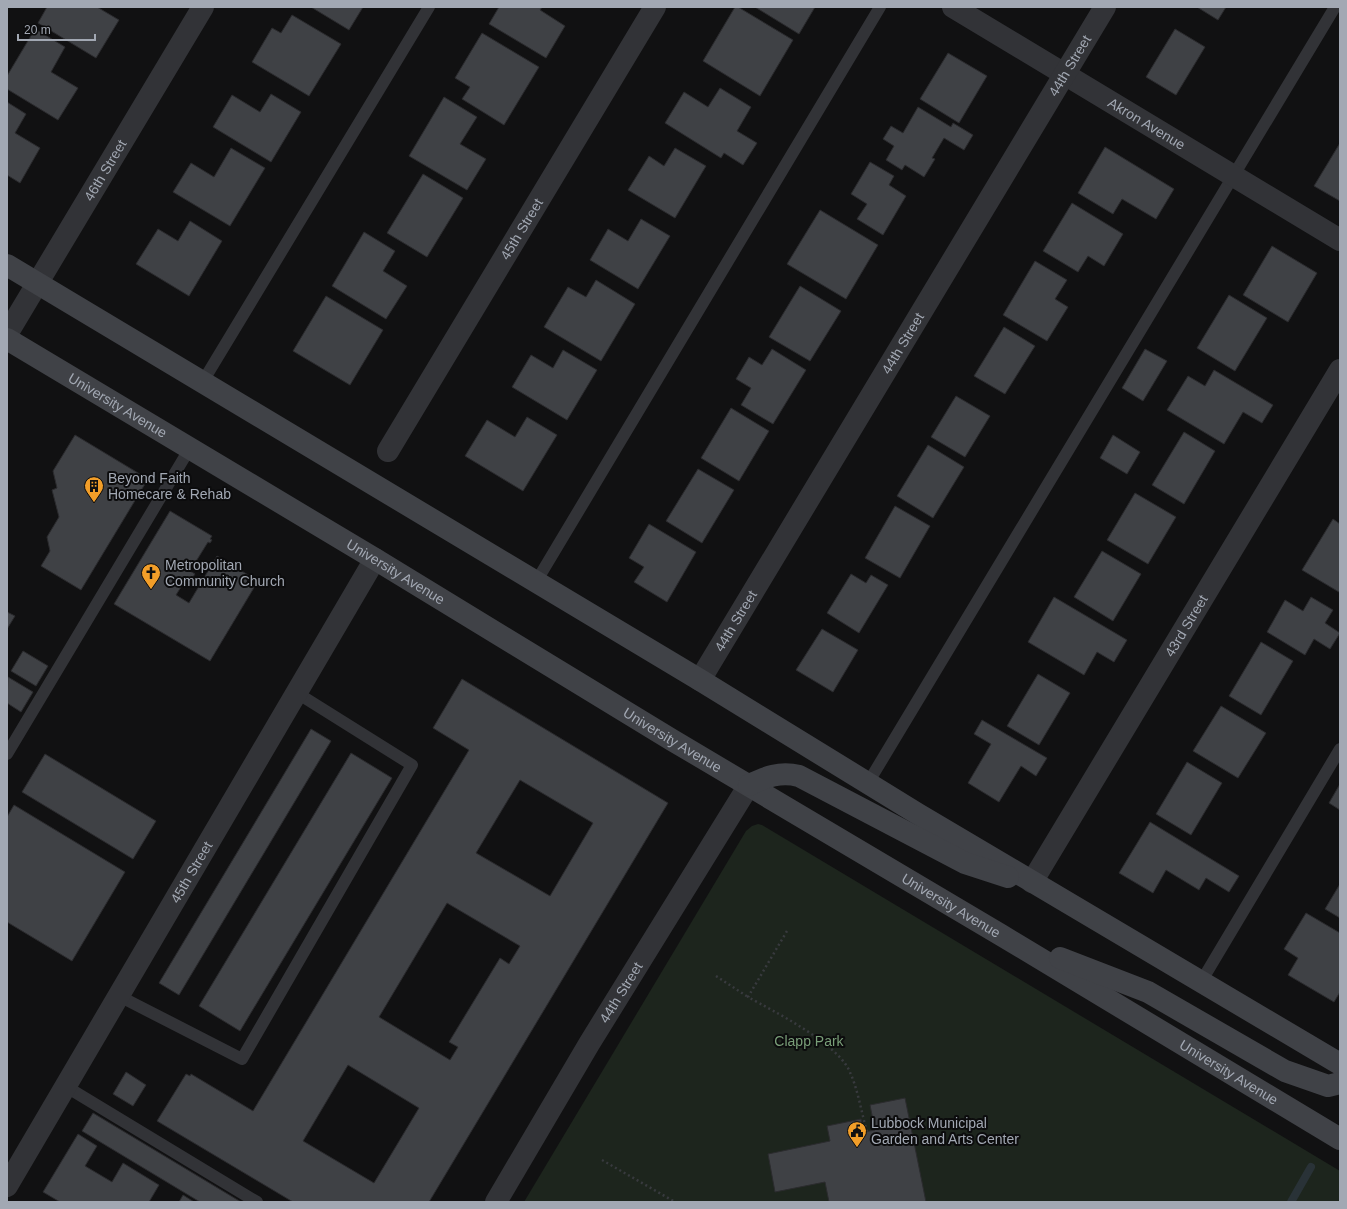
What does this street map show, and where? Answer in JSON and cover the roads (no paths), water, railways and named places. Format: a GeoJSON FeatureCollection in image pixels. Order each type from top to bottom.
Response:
{"type":"FeatureCollection","features":[{"type":"Feature","properties":{"kind":"main road"},"geometry":{"type":"LineString","coordinates":[[7,265],[700,680],[868,784],[1340,1064]]}},
{"type":"Feature","properties":{"kind":"main road","name":"University Avenue"},"geometry":{"type":"LineString","coordinates":[[7,339],[1340,1139]]}},
{"type":"Feature","properties":{"kind":"main road"},"geometry":{"type":"LineString","coordinates":[[749,785],[773,775],[790,774],[799,776],[965,863],[1000,875],[1032,882]]}},
{"type":"Feature","properties":{"kind":"main road"},"geometry":{"type":"LineString","coordinates":[[1001,935],[1148,992],[1285,1071],[1328,1086],[1340,1083]]}},
{"type":"Feature","properties":{"kind":"street","name":"46th Street"},"geometry":{"type":"LineString","coordinates":[[7,334],[203,7]]}},
{"type":"Feature","properties":{"kind":"street","name":"45th Street"},"geometry":{"type":"LineString","coordinates":[[388,451],[655,7]]}},
{"type":"Feature","properties":{"kind":"street","name":"Akron Avenue"},"geometry":{"type":"LineString","coordinates":[[953,7],[1340,240]]}},
{"type":"Feature","properties":{"kind":"street","name":"44th Street"},"geometry":{"type":"LineString","coordinates":[[700,680],[1105,7]]}},
{"type":"Feature","properties":{"kind":"street","name":"43rd Street"},"geometry":{"type":"LineString","coordinates":[[1032,882],[1340,370]]}},
{"type":"Feature","properties":{"kind":"street","name":"45th Street"},"geometry":{"type":"LineString","coordinates":[[7,1186],[375,559]]}},
{"type":"Feature","properties":{"kind":"street","name":"44th Street"},"geometry":{"type":"LineString","coordinates":[[496,1202],[589,1044],[749,785]]}},
{"type":"Feature","properties":{"kind":"lane"},"geometry":{"type":"LineString","coordinates":[[202,383],[429,7]]}},
{"type":"Feature","properties":{"kind":"lane"},"geometry":{"type":"LineString","coordinates":[[536,582],[880,7]]}},
{"type":"Feature","properties":{"kind":"lane"},"geometry":{"type":"LineString","coordinates":[[868,784],[1335,7]]}},
{"type":"Feature","properties":{"kind":"lane"},"geometry":{"type":"LineString","coordinates":[[7,754],[190,448]]}},
{"type":"Feature","properties":{"kind":"lane"},"geometry":{"type":"LineString","coordinates":[[119,996],[242,1059],[412,766],[297,693]]}},
{"type":"Feature","properties":{"kind":"lane"},"geometry":{"type":"LineString","coordinates":[[1201,982],[1340,750]]}},
{"type":"Feature","properties":{"kind":"lane"},"geometry":{"type":"LineString","coordinates":[[65,1086],[257,1202]]}},
{"type":"Feature","properties":{"kind":"waterway"},"geometry":{"type":"LineString","coordinates":[[1291,1202],[1311,1167]]}},
{"type":"Feature","properties":{"kind":"place","name":"Beyond Faith Homecare & Rehab"},"geometry":{"type":"Point","coordinates":[94,503]}},
{"type":"Feature","properties":{"kind":"place","name":"Metropolitan Community Church"},"geometry":{"type":"Point","coordinates":[151,590]}},
{"type":"Feature","properties":{"kind":"place","name":"Lubbock Municipal Garden and Arts Center"},"geometry":{"type":"Point","coordinates":[857,1148]}},
{"type":"Feature","properties":{"kind":"park label","name":"Clapp Park"},"geometry":{"type":"Point","coordinates":[809,1041]}}]}
